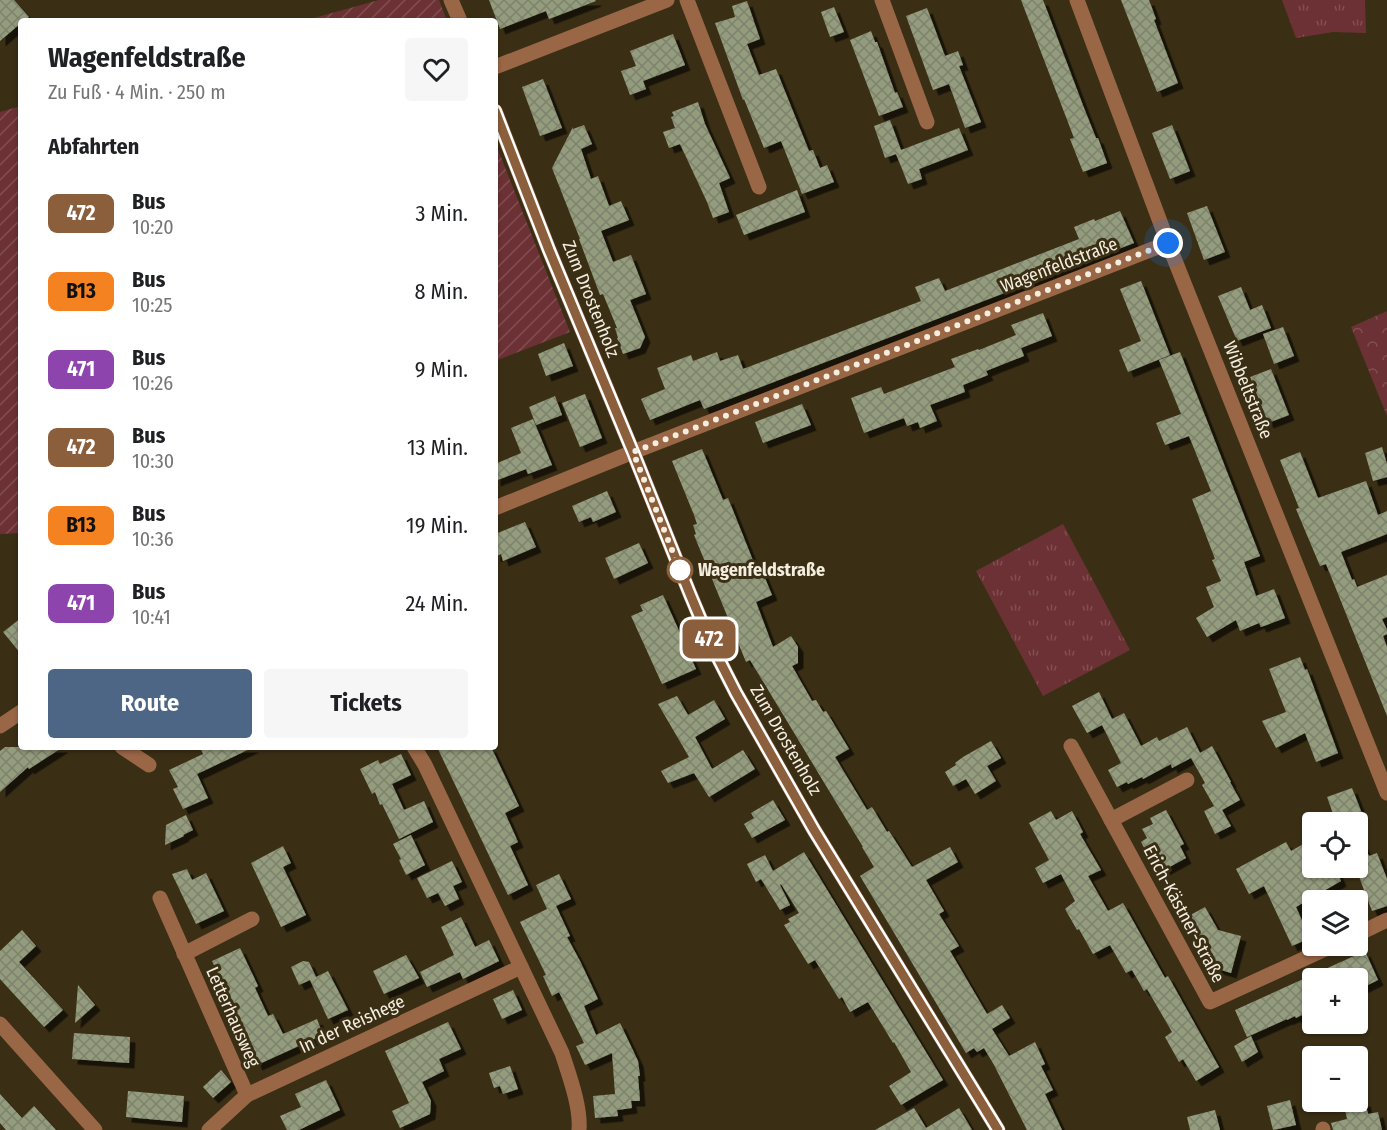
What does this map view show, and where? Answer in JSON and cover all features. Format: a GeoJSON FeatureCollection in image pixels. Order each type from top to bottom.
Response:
{"type":"FeatureCollection","features":[{"type":"Feature","properties":{"kind":"street"},"geometry":{"type":"LineString","coordinates":[[452,0],[459,18]]}},
{"type":"Feature","properties":{"kind":"street"},"geometry":{"type":"LineString","coordinates":[[498,66],[667,0]]}},
{"type":"Feature","properties":{"kind":"street"},"geometry":{"type":"LineString","coordinates":[[687,0],[759,187]]}},
{"type":"Feature","properties":{"kind":"street"},"geometry":{"type":"LineString","coordinates":[[882,0],[927,122]]}},
{"type":"Feature","properties":{"kind":"street","name":"Wibbeltstraße"},"geometry":{"type":"LineString","coordinates":[[1077,0],[1168,243],[1387,793]]}},
{"type":"Feature","properties":{"kind":"street","name":"Zum Drostenholz"},"geometry":{"type":"LineString","coordinates":[[498,119],[549,250],[711,644],[736,693],[814,830],[998,1130]]}},
{"type":"Feature","properties":{"kind":"street","name":"Wagenfeldstraße"},"geometry":{"type":"LineString","coordinates":[[498,507],[1168,243]]}},
{"type":"Feature","properties":{"kind":"street"},"geometry":{"type":"LineString","coordinates":[[0,726],[18,714]]}},
{"type":"Feature","properties":{"kind":"street","name":"Erich-Kästner-Straße"},"geometry":{"type":"LineString","coordinates":[[1071,746],[1210,1002],[1310,956]]}},
{"type":"Feature","properties":{"kind":"street"},"geometry":{"type":"LineString","coordinates":[[126,750],[149,765]]}},
{"type":"Feature","properties":{"kind":"street"},"geometry":{"type":"LineString","coordinates":[[416,750],[562,1053],[572,1085],[579,1130]]}},
{"type":"Feature","properties":{"kind":"street"},"geometry":{"type":"LineString","coordinates":[[1111,820],[1186,780]]}},
{"type":"Feature","properties":{"kind":"street","name":"Letterhausweg"},"geometry":{"type":"LineString","coordinates":[[160,898],[247,1095]]}},
{"type":"Feature","properties":{"kind":"street","name":"Letterhausweg"},"geometry":{"type":"LineString","coordinates":[[184,954],[252,919]]}},
{"type":"Feature","properties":{"kind":"street"},"geometry":{"type":"LineString","coordinates":[[1368,930],[1387,921]]}},
{"type":"Feature","properties":{"kind":"street","name":"In der Reishege"},"geometry":{"type":"LineString","coordinates":[[209,1130],[247,1095],[521,967]]}},
{"type":"Feature","properties":{"kind":"street"},"geometry":{"type":"LineString","coordinates":[[0,1024],[95,1130]]}},
{"type":"Feature","properties":{"kind":"green space"},"geometry":{"type":"Polygon","coordinates":[[[379,0],[439,0],[446,18],[314,18],[379,0]]]}},
{"type":"Feature","properties":{"kind":"green space"},"geometry":{"type":"Polygon","coordinates":[[[1282,0],[1365,0],[1366,33],[1333,32],[1296,38],[1282,0]]]}},
{"type":"Feature","properties":{"kind":"green space"},"geometry":{"type":"Polygon","coordinates":[[[18,107],[18,533],[0,534],[0,112],[18,107]]]}},
{"type":"Feature","properties":{"kind":"green space"},"geometry":{"type":"Polygon","coordinates":[[[498,150],[570,332],[498,360],[498,150]]]}},
{"type":"Feature","properties":{"kind":"green space"},"geometry":{"type":"Polygon","coordinates":[[[1387,311],[1387,416],[1351,327],[1387,311]]]}},
{"type":"Feature","properties":{"kind":"green space"},"geometry":{"type":"Polygon","coordinates":[[[1063,524],[1130,650],[1043,696],[976,571],[1063,524]]]}},
{"type":"Feature","properties":{"kind":"building"},"geometry":{"type":"Polygon","coordinates":[[[0,0],[14,0],[29,17],[18,18],[18,26],[0,41],[0,0]]]}},
{"type":"Feature","properties":{"kind":"building"},"geometry":{"type":"Polygon","coordinates":[[[489,0],[596,1],[549,19],[546,11],[500,29],[498,18],[496,18],[489,0]]]}},
{"type":"Feature","properties":{"kind":"building"},"geometry":{"type":"Polygon","coordinates":[[[1021,0],[1043,0],[1107,163],[1083,172],[1070,139],[1074,138],[1021,0]]]}},
{"type":"Feature","properties":{"kind":"building"},"geometry":{"type":"Polygon","coordinates":[[[1121,0],[1149,0],[1156,19],[1154,20],[1178,83],[1157,92],[1121,0]]]}},
{"type":"Feature","properties":{"kind":"building"},"geometry":{"type":"Polygon","coordinates":[[[747,1],[760,39],[747,44],[759,75],[776,69],[809,151],[813,150],[820,168],[827,165],[834,182],[802,194],[781,141],[764,148],[743,100],[715,23],[735,17],[732,6],[747,1]]]}},
{"type":"Feature","properties":{"kind":"building"},"geometry":{"type":"Polygon","coordinates":[[[834,7],[844,32],[830,37],[821,12],[834,7]]]}},
{"type":"Feature","properties":{"kind":"building"},"geometry":{"type":"Polygon","coordinates":[[[927,8],[945,56],[958,51],[963,65],[959,66],[981,122],[965,128],[949,84],[933,90],[906,16],[927,8]]]}},
{"type":"Feature","properties":{"kind":"building"},"geometry":{"type":"Polygon","coordinates":[[[871,31],[895,93],[897,92],[903,107],[879,116],[850,40],[871,31]]]}},
{"type":"Feature","properties":{"kind":"building"},"geometry":{"type":"Polygon","coordinates":[[[673,34],[685,65],[643,81],[646,89],[630,95],[621,71],[636,66],[630,51],[673,34]]]}},
{"type":"Feature","properties":{"kind":"building"},"geometry":{"type":"Polygon","coordinates":[[[543,79],[562,128],[540,136],[522,87],[543,79]]]}},
{"type":"Feature","properties":{"kind":"building"},"geometry":{"type":"Polygon","coordinates":[[[698,102],[705,124],[730,178],[719,183],[729,212],[713,218],[680,144],[669,148],[663,132],[675,128],[671,117],[674,116],[672,112],[698,102]]]}},
{"type":"Feature","properties":{"kind":"building"},"geometry":{"type":"Polygon","coordinates":[[[890,120],[901,150],[959,128],[968,150],[919,169],[922,179],[908,184],[896,154],[885,158],[874,126],[890,120]]]}},
{"type":"Feature","properties":{"kind":"building"},"geometry":{"type":"Polygon","coordinates":[[[584,125],[592,144],[581,149],[591,179],[598,176],[609,206],[621,201],[629,220],[601,231],[613,262],[631,255],[646,294],[630,300],[645,337],[640,348],[623,354],[617,338],[615,328],[617,328],[603,294],[600,295],[552,168],[573,127],[573,129],[584,125]]]}},
{"type":"Feature","properties":{"kind":"building"},"geometry":{"type":"Polygon","coordinates":[[[1172,125],[1190,171],[1170,179],[1152,133],[1172,125]]]}},
{"type":"Feature","properties":{"kind":"building"},"geometry":{"type":"Polygon","coordinates":[[[797,190],[805,212],[744,235],[736,215],[797,190]]]}},
{"type":"Feature","properties":{"kind":"building"},"geometry":{"type":"Polygon","coordinates":[[[1207,206],[1225,252],[1204,260],[1187,213],[1207,206]]]}},
{"type":"Feature","properties":{"kind":"building"},"geometry":{"type":"Polygon","coordinates":[[[1120,211],[1134,243],[704,409],[700,400],[650,420],[641,399],[665,389],[657,368],[691,355],[693,361],[717,352],[720,361],[738,355],[743,369],[921,301],[915,287],[939,278],[945,291],[1079,239],[1074,227],[1120,211]]]}},
{"type":"Feature","properties":{"kind":"building"},"geometry":{"type":"Polygon","coordinates":[[[1141,281],[1170,355],[1128,372],[1119,350],[1141,341],[1120,289],[1141,281]]]}},
{"type":"Feature","properties":{"kind":"building"},"geometry":{"type":"Polygon","coordinates":[[[1241,287],[1250,310],[1262,305],[1271,328],[1237,341],[1218,296],[1241,287]]]}},
{"type":"Feature","properties":{"kind":"building"},"geometry":{"type":"Polygon","coordinates":[[[1043,313],[1052,336],[1021,348],[1024,356],[986,371],[988,375],[963,385],[965,392],[930,405],[937,421],[920,428],[918,422],[907,426],[904,418],[864,433],[851,398],[881,387],[884,394],[955,367],[951,359],[1016,335],[1011,325],[1043,313]]]}},
{"type":"Feature","properties":{"kind":"building"},"geometry":{"type":"Polygon","coordinates":[[[1283,327],[1294,356],[1274,364],[1263,334],[1283,327]]]}},
{"type":"Feature","properties":{"kind":"building"},"geometry":{"type":"Polygon","coordinates":[[[564,343],[573,366],[546,376],[538,354],[564,343]]]}},
{"type":"Feature","properties":{"kind":"building"},"geometry":{"type":"Polygon","coordinates":[[[1180,352],[1260,556],[1244,562],[1256,596],[1274,589],[1285,618],[1261,627],[1259,623],[1240,631],[1236,620],[1207,637],[1196,618],[1214,607],[1206,587],[1221,581],[1192,499],[1211,491],[1189,436],[1165,445],[1156,423],[1181,414],[1159,360],[1180,352]]]}},
{"type":"Feature","properties":{"kind":"building"},"geometry":{"type":"Polygon","coordinates":[[[1271,369],[1289,415],[1268,423],[1250,377],[1271,369]]]}},
{"type":"Feature","properties":{"kind":"building"},"geometry":{"type":"Polygon","coordinates":[[[585,394],[602,438],[580,447],[562,403],[585,394]]]}},
{"type":"Feature","properties":{"kind":"building"},"geometry":{"type":"Polygon","coordinates":[[[555,396],[562,415],[536,425],[529,407],[555,396]]]}},
{"type":"Feature","properties":{"kind":"building"},"geometry":{"type":"Polygon","coordinates":[[[802,404],[811,425],[763,443],[755,422],[802,404]]]}},
{"type":"Feature","properties":{"kind":"building"},"geometry":{"type":"Polygon","coordinates":[[[533,419],[552,465],[528,474],[526,469],[498,480],[498,463],[521,453],[511,428],[533,419]]]}},
{"type":"Feature","properties":{"kind":"building"},"geometry":{"type":"Polygon","coordinates":[[[1382,447],[1387,464],[1387,477],[1373,481],[1365,453],[1382,447]]]}},
{"type":"Feature","properties":{"kind":"building"},"geometry":{"type":"Polygon","coordinates":[[[702,449],[723,500],[728,498],[758,573],[762,571],[772,595],[756,602],[773,647],[791,636],[798,647],[798,663],[792,666],[812,701],[816,700],[823,712],[826,711],[849,749],[835,757],[867,810],[872,807],[912,867],[950,847],[958,862],[926,880],[944,911],[939,914],[959,946],[950,951],[987,1014],[1002,1005],[1010,1018],[992,1029],[1009,1056],[1035,1042],[1045,1064],[1041,1066],[1053,1090],[1045,1094],[1062,1130],[1027,1130],[984,1048],[977,1052],[974,1048],[966,1053],[860,876],[874,867],[863,847],[750,660],[746,662],[694,535],[696,534],[693,525],[697,524],[672,461],[702,449]]]}},
{"type":"Feature","properties":{"kind":"building"},"geometry":{"type":"Polygon","coordinates":[[[1300,452],[1318,498],[1366,481],[1378,515],[1387,511],[1387,534],[1341,552],[1357,587],[1387,575],[1387,617],[1382,619],[1387,630],[1387,634],[1383,636],[1387,647],[1387,716],[1326,564],[1320,566],[1296,509],[1299,508],[1280,460],[1300,452]]]}},
{"type":"Feature","properties":{"kind":"building"},"geometry":{"type":"Polygon","coordinates":[[[607,491],[616,512],[593,522],[591,517],[579,522],[572,506],[607,491]]]}},
{"type":"Feature","properties":{"kind":"building"},"geometry":{"type":"Polygon","coordinates":[[[525,522],[536,547],[503,561],[501,554],[498,556],[498,533],[525,522]]]}},
{"type":"Feature","properties":{"kind":"building"},"geometry":{"type":"Polygon","coordinates":[[[639,543],[648,563],[614,579],[605,558],[639,543]]]}},
{"type":"Feature","properties":{"kind":"building"},"geometry":{"type":"Polygon","coordinates":[[[663,595],[696,669],[662,684],[631,616],[643,611],[640,605],[663,595]]]}},
{"type":"Feature","properties":{"kind":"building"},"geometry":{"type":"Polygon","coordinates":[[[18,620],[18,650],[3,632],[18,620]]]}},
{"type":"Feature","properties":{"kind":"building"},"geometry":{"type":"Polygon","coordinates":[[[1300,657],[1305,670],[1307,669],[1338,753],[1316,762],[1305,733],[1276,748],[1262,721],[1286,712],[1269,669],[1300,657]]]}},
{"type":"Feature","properties":{"kind":"building"},"geometry":{"type":"Polygon","coordinates":[[[1099,692],[1112,719],[1124,713],[1141,746],[1157,737],[1159,741],[1187,727],[1200,753],[1212,746],[1240,800],[1222,810],[1231,826],[1215,834],[1204,811],[1214,806],[1202,785],[1205,783],[1191,758],[1172,768],[1171,764],[1143,779],[1142,777],[1117,787],[1108,770],[1121,763],[1102,725],[1087,733],[1072,706],[1099,692]]]}},
{"type":"Feature","properties":{"kind":"building"},"geometry":{"type":"Polygon","coordinates":[[[677,696],[688,715],[714,700],[725,719],[695,737],[712,769],[743,750],[755,769],[709,797],[694,773],[668,783],[661,771],[689,757],[658,704],[677,696]]]}},
{"type":"Feature","properties":{"kind":"building"},"geometry":{"type":"Polygon","coordinates":[[[991,741],[1001,758],[987,766],[996,781],[975,794],[966,779],[953,786],[945,772],[963,757],[991,741]]]}},
{"type":"Feature","properties":{"kind":"building"},"geometry":{"type":"Polygon","coordinates":[[[5,747],[18,747],[18,750],[58,750],[29,769],[28,767],[0,792],[0,751],[5,747]]]}},
{"type":"Feature","properties":{"kind":"building"},"geometry":{"type":"Polygon","coordinates":[[[201,750],[248,750],[197,774],[208,798],[183,809],[173,789],[178,787],[169,770],[203,754],[201,750]]]}},
{"type":"Feature","properties":{"kind":"building"},"geometry":{"type":"Polygon","coordinates":[[[438,750],[492,750],[519,806],[505,813],[518,842],[510,846],[528,885],[508,895],[438,750]]]}},
{"type":"Feature","properties":{"kind":"building"},"geometry":{"type":"Polygon","coordinates":[[[401,754],[411,775],[392,784],[404,810],[424,801],[433,822],[399,839],[382,804],[380,805],[375,792],[372,794],[360,769],[378,760],[380,764],[401,754]]]}},
{"type":"Feature","properties":{"kind":"building"},"geometry":{"type":"Polygon","coordinates":[[[1352,788],[1361,812],[1332,812],[1327,797],[1352,788]]]}},
{"type":"Feature","properties":{"kind":"building"},"geometry":{"type":"Polygon","coordinates":[[[773,800],[785,820],[752,838],[744,824],[754,818],[751,813],[773,800]]]}},
{"type":"Feature","properties":{"kind":"building"},"geometry":{"type":"Polygon","coordinates":[[[1166,810],[1184,844],[1180,846],[1186,858],[1164,870],[1155,853],[1149,857],[1141,842],[1147,838],[1142,829],[1153,824],[1150,818],[1166,810]]]}},
{"type":"Feature","properties":{"kind":"building"},"geometry":{"type":"Polygon","coordinates":[[[1051,811],[1056,820],[1072,811],[1083,832],[1080,834],[1101,870],[1088,876],[1108,911],[1123,903],[1165,978],[1168,976],[1219,1067],[1196,1081],[1183,1059],[1179,1062],[1165,1037],[1172,1032],[1147,989],[1144,991],[1132,970],[1126,973],[1110,945],[1093,954],[1079,929],[1077,930],[1065,909],[1075,901],[1061,874],[1043,883],[1035,868],[1049,860],[1029,823],[1051,811]]]}},
{"type":"Feature","properties":{"kind":"building"},"geometry":{"type":"Polygon","coordinates":[[[186,815],[193,830],[165,845],[166,825],[186,815]]]}},
{"type":"Feature","properties":{"kind":"building"},"geometry":{"type":"Polygon","coordinates":[[[411,835],[425,865],[406,875],[393,844],[411,835]]]}},
{"type":"Feature","properties":{"kind":"building"},"geometry":{"type":"Polygon","coordinates":[[[1286,842],[1291,851],[1302,845],[1302,878],[1340,878],[1341,881],[1325,890],[1302,890],[1302,904],[1296,907],[1302,920],[1302,942],[1292,946],[1264,886],[1249,894],[1236,869],[1286,842]]]}},
{"type":"Feature","properties":{"kind":"building"},"geometry":{"type":"Polygon","coordinates":[[[283,846],[291,863],[283,867],[306,915],[281,927],[251,863],[283,846]]]}},
{"type":"Feature","properties":{"kind":"building"},"geometry":{"type":"Polygon","coordinates":[[[804,852],[943,1080],[901,1105],[889,1086],[911,1072],[894,1042],[868,1002],[850,1012],[842,997],[839,999],[815,960],[808,964],[784,925],[790,922],[788,919],[799,913],[781,884],[790,905],[780,910],[761,879],[756,882],[747,864],[765,855],[773,871],[804,852]]]}},
{"type":"Feature","properties":{"kind":"building"},"geometry":{"type":"Polygon","coordinates":[[[1377,853],[1387,879],[1387,906],[1372,911],[1368,900],[1368,890],[1364,890],[1360,878],[1368,878],[1368,854],[1369,856],[1377,853]]]}},
{"type":"Feature","properties":{"kind":"building"},"geometry":{"type":"Polygon","coordinates":[[[452,861],[462,882],[453,886],[459,899],[445,906],[438,893],[427,898],[417,878],[452,861]]]}},
{"type":"Feature","properties":{"kind":"building"},"geometry":{"type":"Polygon","coordinates":[[[187,869],[192,880],[206,873],[224,911],[196,924],[172,874],[187,869]]]}},
{"type":"Feature","properties":{"kind":"building"},"geometry":{"type":"Polygon","coordinates":[[[559,874],[571,899],[556,906],[570,936],[567,937],[598,999],[584,1006],[596,1035],[620,1023],[638,1061],[640,1101],[631,1101],[632,1108],[617,1110],[618,1116],[595,1118],[593,1096],[615,1094],[612,1053],[585,1065],[576,1046],[584,1043],[559,992],[552,996],[543,976],[546,975],[520,922],[547,909],[536,885],[559,874]]]}},
{"type":"Feature","properties":{"kind":"building"},"geometry":{"type":"Polygon","coordinates":[[[1205,907],[1218,930],[1241,936],[1231,973],[1208,966],[1210,961],[1185,918],[1205,907]]]}},
{"type":"Feature","properties":{"kind":"building"},"geometry":{"type":"Polygon","coordinates":[[[461,917],[475,947],[489,940],[499,961],[463,979],[460,972],[427,987],[420,972],[454,955],[441,927],[461,917]]]}},
{"type":"Feature","properties":{"kind":"building"},"geometry":{"type":"Polygon","coordinates":[[[22,930],[36,946],[19,962],[63,1010],[44,1027],[0,979],[0,951],[22,930]]]}},
{"type":"Feature","properties":{"kind":"building"},"geometry":{"type":"Polygon","coordinates":[[[240,948],[258,986],[255,988],[268,1016],[273,1014],[283,1034],[317,1019],[323,1035],[257,1065],[253,1056],[250,1058],[227,1000],[229,999],[212,961],[240,948]]]}},
{"type":"Feature","properties":{"kind":"building"},"geometry":{"type":"Polygon","coordinates":[[[406,955],[419,978],[384,994],[373,971],[406,955]]]}},
{"type":"Feature","properties":{"kind":"building"},"geometry":{"type":"Polygon","coordinates":[[[1354,956],[1367,956],[1378,980],[1368,985],[1368,968],[1328,968],[1354,956]]]}},
{"type":"Feature","properties":{"kind":"building"},"geometry":{"type":"Polygon","coordinates":[[[303,961],[309,962],[316,977],[328,971],[348,1010],[328,1019],[310,980],[299,985],[291,967],[303,961]]]}},
{"type":"Feature","properties":{"kind":"building"},"geometry":{"type":"Polygon","coordinates":[[[1302,980],[1302,1015],[1296,1018],[1295,1016],[1287,1019],[1247,1037],[1235,1010],[1302,980]]]}},
{"type":"Feature","properties":{"kind":"building"},"geometry":{"type":"Polygon","coordinates":[[[78,985],[95,1005],[75,1023],[78,985]]]}},
{"type":"Feature","properties":{"kind":"building"},"geometry":{"type":"Polygon","coordinates":[[[513,990],[522,1010],[502,1019],[493,999],[513,990]]]}},
{"type":"Feature","properties":{"kind":"building"},"geometry":{"type":"Polygon","coordinates":[[[448,1022],[461,1049],[439,1059],[444,1071],[422,1082],[431,1101],[430,1114],[400,1128],[392,1111],[409,1103],[385,1051],[448,1022]]]}},
{"type":"Feature","properties":{"kind":"building"},"geometry":{"type":"Polygon","coordinates":[[[74,1033],[130,1037],[129,1063],[72,1059],[74,1033]]]}},
{"type":"Feature","properties":{"kind":"building"},"geometry":{"type":"Polygon","coordinates":[[[1251,1036],[1258,1052],[1242,1062],[1234,1046],[1251,1036]]]}},
{"type":"Feature","properties":{"kind":"building"},"geometry":{"type":"Polygon","coordinates":[[[510,1066],[518,1089],[503,1094],[500,1086],[494,1088],[489,1073],[510,1066]]]}},
{"type":"Feature","properties":{"kind":"building"},"geometry":{"type":"Polygon","coordinates":[[[221,1070],[231,1082],[213,1098],[203,1087],[221,1070]]]}},
{"type":"Feature","properties":{"kind":"building"},"geometry":{"type":"Polygon","coordinates":[[[326,1080],[340,1110],[299,1130],[287,1130],[280,1116],[301,1107],[295,1094],[326,1080]]]}},
{"type":"Feature","properties":{"kind":"building"},"geometry":{"type":"Polygon","coordinates":[[[128,1091],[184,1096],[182,1122],[126,1117],[128,1091]]]}},
{"type":"Feature","properties":{"kind":"building"},"geometry":{"type":"Polygon","coordinates":[[[0,1094],[22,1118],[34,1106],[56,1130],[6,1130],[0,1123],[0,1094]]]}},
{"type":"Feature","properties":{"kind":"building"},"geometry":{"type":"Polygon","coordinates":[[[1290,1100],[1296,1125],[1273,1130],[1267,1106],[1290,1100]]]}},
{"type":"Feature","properties":{"kind":"building"},"geometry":{"type":"Polygon","coordinates":[[[914,1108],[926,1128],[959,1108],[972,1130],[875,1130],[914,1108]]]}},
{"type":"Feature","properties":{"kind":"building"},"geometry":{"type":"Polygon","coordinates":[[[1215,1110],[1220,1130],[1190,1130],[1187,1117],[1215,1110]]]}},
{"type":"Feature","properties":{"kind":"building"},"geometry":{"type":"Polygon","coordinates":[[[1345,1112],[1368,1112],[1368,1114],[1378,1112],[1382,1130],[1333,1130],[1331,1123],[1347,1119],[1345,1112]]]}},
{"type":"Feature","properties":{"kind":"bus line","name":"472"},"geometry":{"type":"LineString","coordinates":[[498,119],[549,250],[711,644],[736,693],[814,830],[998,1130]]}},
{"type":"Feature","properties":{"kind":"place","name":"Wagenfeldstraße"},"geometry":{"type":"Point","coordinates":[680,570]}},
{"type":"Feature","properties":{"kind":"route"},"geometry":{"type":"LineString","coordinates":[[680,570],[633,452],[1168,243]]}}]}
